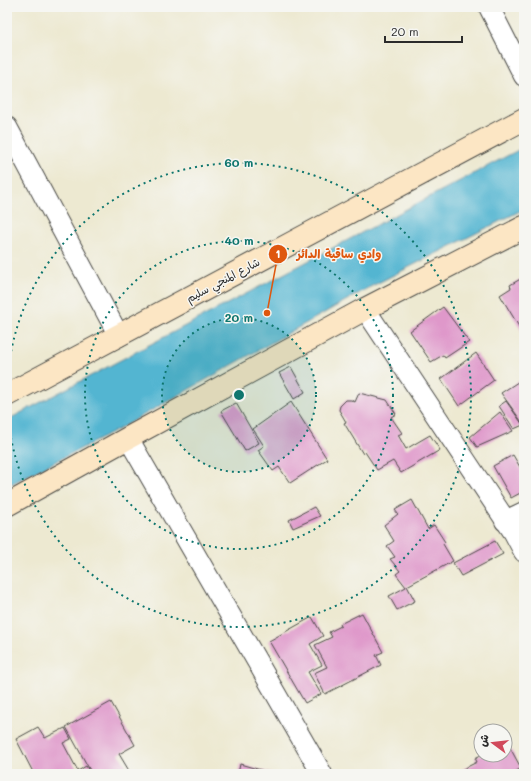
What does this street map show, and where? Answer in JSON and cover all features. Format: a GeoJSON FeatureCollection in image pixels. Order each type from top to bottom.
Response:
{"type":"FeatureCollection","features":[{"type":"Feature","properties":{"kind":"main road","name":"شارع المنجي سليم"},"geometry":{"type":"LineString","coordinates":[[7,395],[524,120]]}},
{"type":"Feature","properties":{"kind":"main road"},"geometry":{"type":"LineString","coordinates":[[7,505],[365,310],[524,228]]}},
{"type":"Feature","properties":{"kind":"street"},"geometry":{"type":"LineString","coordinates":[[488,7],[524,76]]}},
{"type":"Feature","properties":{"kind":"street"},"geometry":{"type":"LineString","coordinates":[[7,127],[119,336]]}},
{"type":"Feature","properties":{"kind":"street"},"geometry":{"type":"LineString","coordinates":[[365,310],[524,552]]}},
{"type":"Feature","properties":{"kind":"street"},"geometry":{"type":"LineString","coordinates":[[128,438],[322,774]]}},
{"type":"Feature","properties":{"kind":"street"},"geometry":{"type":"LineString","coordinates":[[505,521],[524,512]]}},
{"type":"Feature","properties":{"kind":"water"},"geometry":{"type":"Polygon","coordinates":[[[524,147],[524,209],[370,287],[110,434],[7,486],[7,420],[524,147]]]}},
{"type":"Feature","properties":{"kind":"building"},"geometry":{"type":"Polygon","coordinates":[[[524,277],[524,335],[500,295],[511,288],[510,285],[524,277]]]}},
{"type":"Feature","properties":{"kind":"building"},"geometry":{"type":"Polygon","coordinates":[[[443,307],[469,342],[445,358],[443,355],[431,362],[410,331],[443,307]]]}},
{"type":"Feature","properties":{"kind":"building"},"geometry":{"type":"Polygon","coordinates":[[[476,353],[494,380],[459,406],[441,379],[476,353]]]}},
{"type":"Feature","properties":{"kind":"building"},"geometry":{"type":"Polygon","coordinates":[[[291,367],[305,392],[294,399],[279,373],[291,367]]]}},
{"type":"Feature","properties":{"kind":"building"},"geometry":{"type":"Polygon","coordinates":[[[524,378],[524,425],[501,393],[524,378]]]}},
{"type":"Feature","properties":{"kind":"building"},"geometry":{"type":"Polygon","coordinates":[[[359,393],[387,400],[396,414],[391,417],[402,433],[398,435],[406,449],[430,435],[440,450],[401,473],[393,461],[377,470],[365,452],[363,454],[344,423],[346,422],[339,410],[340,406],[346,400],[355,402],[359,393]]]}},
{"type":"Feature","properties":{"kind":"building"},"geometry":{"type":"Polygon","coordinates":[[[506,401],[523,425],[514,429],[499,406],[506,401]]]}},
{"type":"Feature","properties":{"kind":"building"},"geometry":{"type":"Polygon","coordinates":[[[291,402],[327,459],[290,483],[279,467],[273,471],[258,450],[264,446],[253,429],[291,402]]]}},
{"type":"Feature","properties":{"kind":"building"},"geometry":{"type":"Polygon","coordinates":[[[236,403],[259,443],[245,451],[221,411],[236,403]]]}},
{"type":"Feature","properties":{"kind":"building"},"geometry":{"type":"Polygon","coordinates":[[[500,412],[513,431],[477,447],[470,437],[500,412]]]}},
{"type":"Feature","properties":{"kind":"building"},"geometry":{"type":"Polygon","coordinates":[[[513,455],[524,474],[524,491],[511,498],[493,466],[513,455]]]}},
{"type":"Feature","properties":{"kind":"building"},"geometry":{"type":"Polygon","coordinates":[[[412,500],[428,529],[434,525],[445,542],[443,544],[453,561],[407,586],[415,601],[397,610],[389,596],[406,587],[396,574],[400,571],[390,559],[395,557],[387,546],[394,541],[384,525],[398,514],[395,510],[412,500]]]}},
{"type":"Feature","properties":{"kind":"building"},"geometry":{"type":"Polygon","coordinates":[[[314,507],[320,516],[293,528],[289,520],[314,507]]]}},
{"type":"Feature","properties":{"kind":"building"},"geometry":{"type":"Polygon","coordinates":[[[495,541],[503,554],[461,576],[453,563],[495,541]]]}},
{"type":"Feature","properties":{"kind":"building"},"geometry":{"type":"Polygon","coordinates":[[[362,613],[383,652],[376,655],[381,665],[325,694],[314,673],[327,667],[315,645],[332,637],[329,632],[341,626],[340,624],[362,613]]]}},
{"type":"Feature","properties":{"kind":"building"},"geometry":{"type":"Polygon","coordinates":[[[312,617],[323,636],[310,644],[322,665],[308,672],[321,694],[305,703],[269,641],[312,617]]]}},
{"type":"Feature","properties":{"kind":"building"},"geometry":{"type":"Polygon","coordinates":[[[111,702],[135,745],[119,754],[131,774],[92,774],[66,727],[111,702]]]}},
{"type":"Feature","properties":{"kind":"building"},"geometry":{"type":"Polygon","coordinates":[[[38,727],[45,738],[65,728],[71,739],[63,743],[78,771],[86,766],[91,774],[34,774],[16,739],[38,727]]]}},
{"type":"Feature","properties":{"kind":"building"},"geometry":{"type":"Polygon","coordinates":[[[513,753],[521,768],[515,772],[516,774],[466,774],[463,769],[475,763],[513,763],[513,753]]]}},
{"type":"Feature","properties":{"kind":"building"},"geometry":{"type":"Polygon","coordinates":[[[240,764],[271,773],[271,774],[238,774],[240,764]]]}},
{"type":"Feature","properties":{"kind":"place","name":"وادي ساقية الدائر"},"geometry":{"type":"Point","coordinates":[267,313]}}]}
